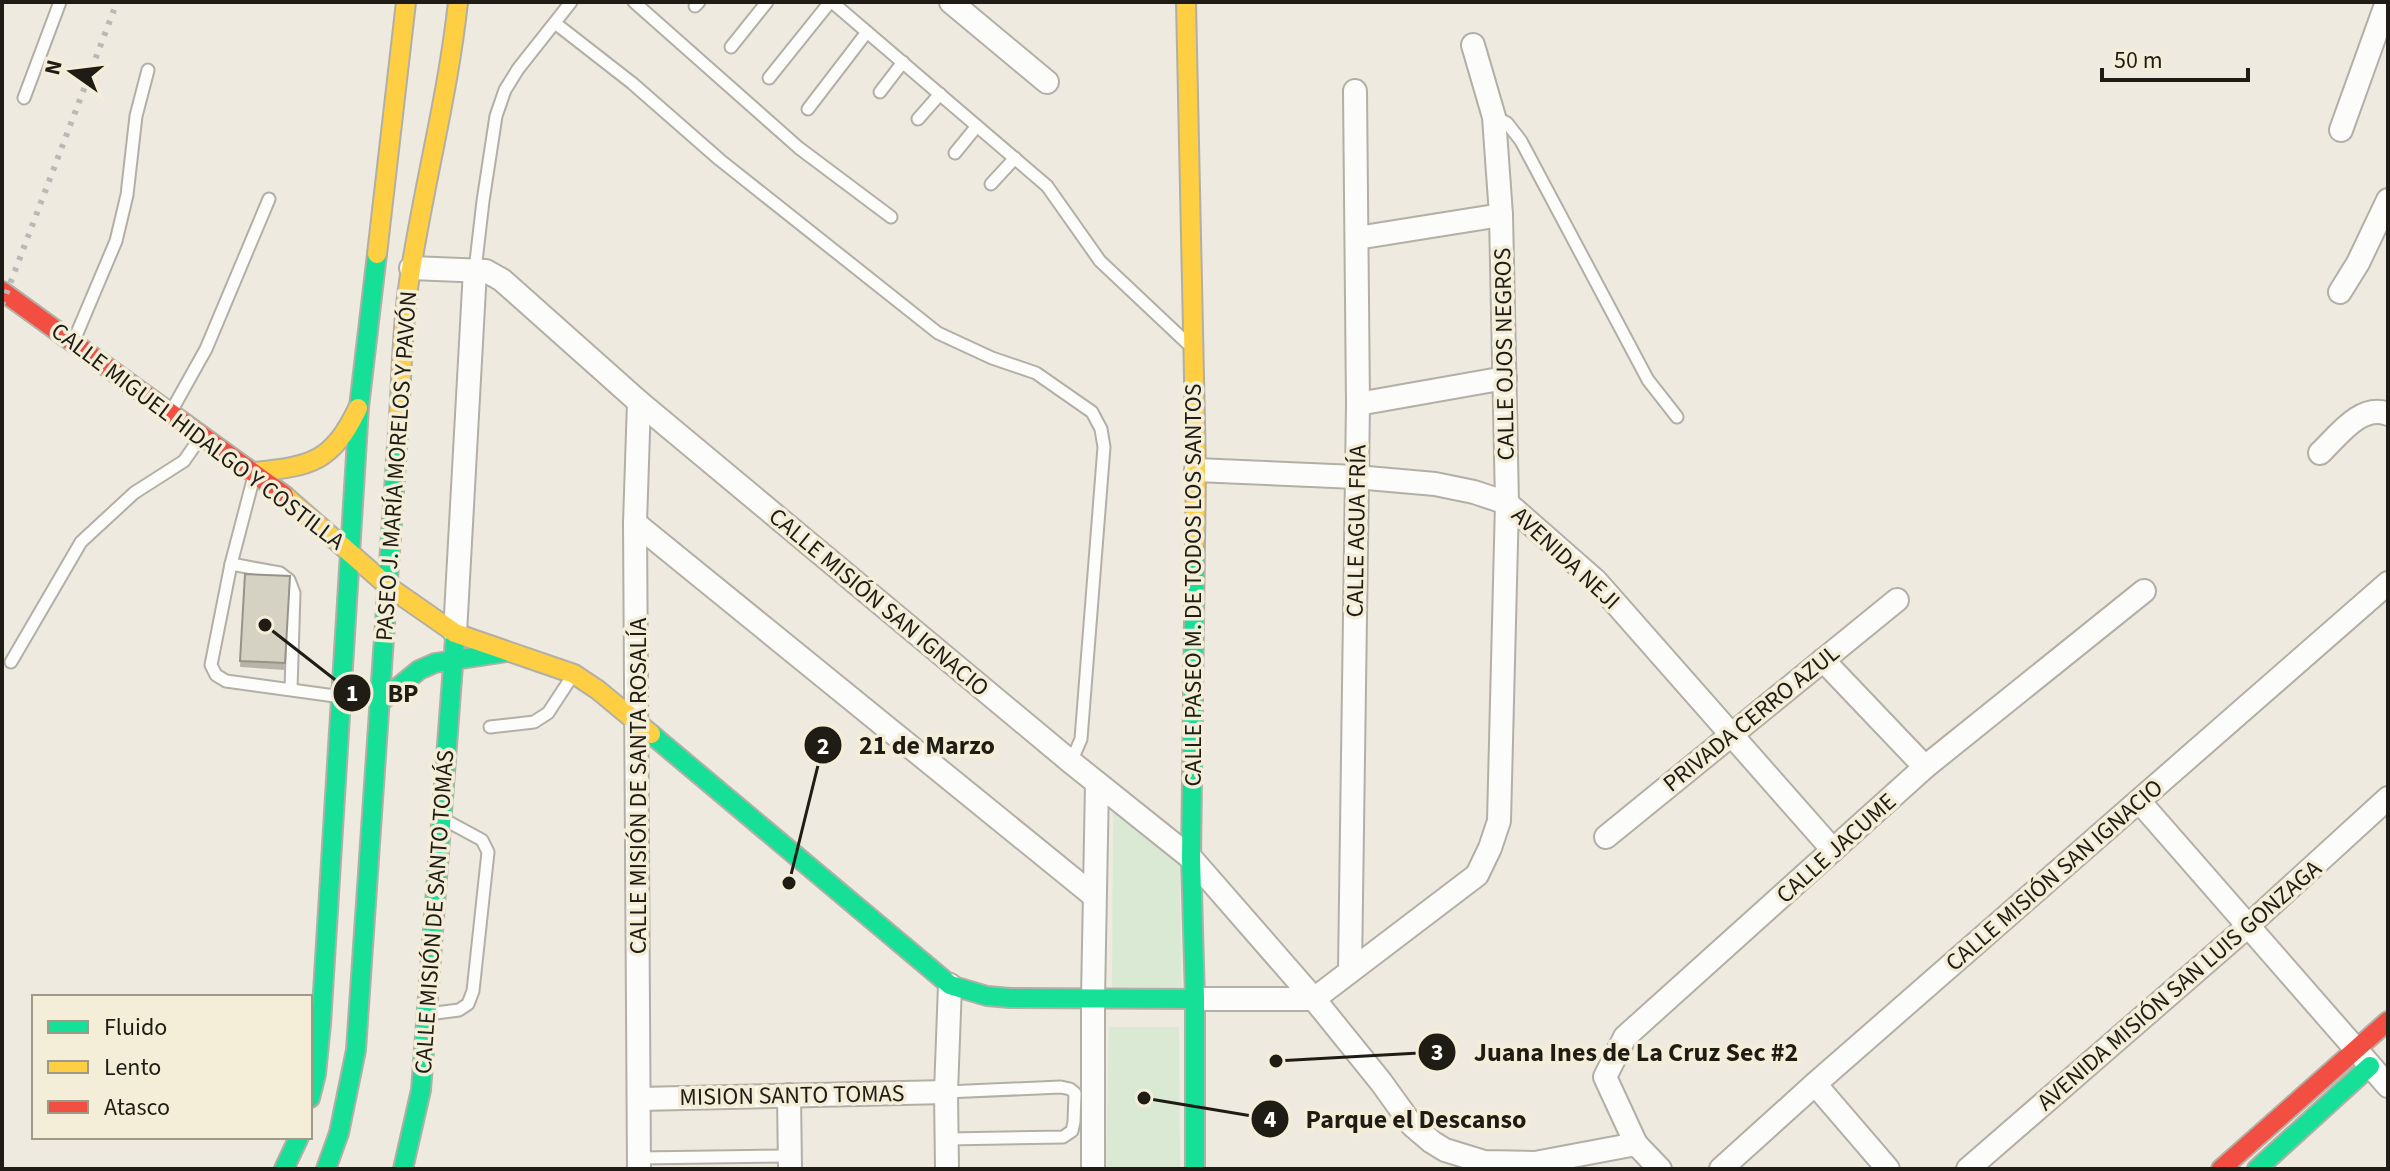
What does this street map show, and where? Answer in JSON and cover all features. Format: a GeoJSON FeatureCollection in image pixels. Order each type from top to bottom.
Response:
{"type":"FeatureCollection","features":[{"type":"Feature","properties":{"kind":"main road","name":"PASEO J. MARÍA MORELOS Y PAVÓN"},"geometry":{"type":"LineString","coordinates":[[326,1169],[342,1120],[356,1050],[368,900],[361,700],[350,549],[359,407],[406,2]]}},
{"type":"Feature","properties":{"kind":"main road","name":"PASEO J. MARÍA MORELOS Y PAVÓN"},"geometry":{"type":"LineString","coordinates":[[312,1090],[361,700],[389,587],[411,268],[452,58],[458,2]]}},
{"type":"Feature","properties":{"kind":"main road","name":"CALLE PASEO M. DE TODOS LOS SANTOS"},"geometry":{"type":"LineString","coordinates":[[1186,2],[1196,470],[1191,858],[1195,1169]]}},
{"type":"Feature","properties":{"kind":"main road","name":"CALLE MIGUEL HIDALGO Y COSTILLA"},"geometry":{"type":"LineString","coordinates":[[2,291],[255,472],[350,549],[389,587],[455,633],[574,674],[638,721],[950,985]]}},
{"type":"Feature","properties":{"kind":"main road"},"geometry":{"type":"LineString","coordinates":[[255,472],[308,464],[324,457],[343,438],[359,407]]}},
{"type":"Feature","properties":{"kind":"main road","name":"CALLE MISIÓN DE SANTO TOMÁS"},"geometry":{"type":"LineString","coordinates":[[403,1169],[421,1090],[455,633]]}},
{"type":"Feature","properties":{"kind":"main road"},"geometry":{"type":"LineString","coordinates":[[361,700],[435,663],[507,652]]}},
{"type":"Feature","properties":{"kind":"main road"},"geometry":{"type":"LineString","coordinates":[[950,985],[987,996],[1010,998],[1195,999]]}},
{"type":"Feature","properties":{"kind":"main road"},"geometry":{"type":"LineString","coordinates":[[2257,1169],[2364,1057],[2388,1021]]}},
{"type":"Feature","properties":{"kind":"main road"},"geometry":{"type":"LineString","coordinates":[[2221,1169],[2364,1057],[2388,1050]]}},
{"type":"Feature","properties":{"kind":"main road"},"geometry":{"type":"LineString","coordinates":[[284,1169],[298,1139]]}},
{"type":"Feature","properties":{"kind":"street"},"geometry":{"type":"LineString","coordinates":[[951,2],[1047,82]]}},
{"type":"Feature","properties":{"kind":"street"},"geometry":{"type":"LineString","coordinates":[[2341,130],[2387,2]]}},
{"type":"Feature","properties":{"kind":"street","name":"CALLE OJOS NEGROS"},"geometry":{"type":"LineString","coordinates":[[1350,970],[1477,875],[1499,821],[1507,503],[1501,215],[1494,117],[1473,45]]}},
{"type":"Feature","properties":{"kind":"street","name":"CALLE AGUA FRÍA"},"geometry":{"type":"LineString","coordinates":[[1350,970],[1358,404],[1355,91]]}},
{"type":"Feature","properties":{"kind":"street"},"geometry":{"type":"LineString","coordinates":[[2340,292],[2358,263],[2388,200]]}},
{"type":"Feature","properties":{"kind":"street"},"geometry":{"type":"LineString","coordinates":[[1357,238],[1501,215]]}},
{"type":"Feature","properties":{"kind":"street","name":"CALLE MISIÓN SAN IGNACIO"},"geometry":{"type":"LineString","coordinates":[[411,268],[486,271],[502,280],[639,402],[1071,762],[1191,858],[1314,999],[1412,1125],[1445,1150],[1484,1162],[1535,1163],[1636,1144]]}},
{"type":"Feature","properties":{"kind":"street","name":"CALLE MISIÓN DE SANTO TOMÁS"},"geometry":{"type":"LineString","coordinates":[[455,633],[475,270]]}},
{"type":"Feature","properties":{"kind":"street"},"geometry":{"type":"LineString","coordinates":[[1358,404],[1505,378]]}},
{"type":"Feature","properties":{"kind":"street","name":"CALLE MISIÓN DE SANTA ROSALÍA"},"geometry":{"type":"LineString","coordinates":[[639,402],[635,523],[639,1164]]}},
{"type":"Feature","properties":{"kind":"street"},"geometry":{"type":"LineString","coordinates":[[2320,453],[2362,414],[2377,410],[2388,414]]}},
{"type":"Feature","properties":{"kind":"street","name":"AVENIDA NEJI"},"geometry":{"type":"LineString","coordinates":[[1196,470],[1435,484],[1507,503],[1596,581],[1833,850]]}},
{"type":"Feature","properties":{"kind":"street"},"geometry":{"type":"LineString","coordinates":[[635,523],[1094,896]]}},
{"type":"Feature","properties":{"kind":"street","name":"CALLE MISIÓN SAN IGNACIO"},"geometry":{"type":"LineString","coordinates":[[1721,1169],[2388,583]]}},
{"type":"Feature","properties":{"kind":"street","name":"CALLE JACUME"},"geometry":{"type":"LineString","coordinates":[[1636,1144],[1605,1077],[1625,1037],[1925,767],[2144,591]]}},
{"type":"Feature","properties":{"kind":"street","name":"PRIVADA CERRO AZUL"},"geometry":{"type":"LineString","coordinates":[[1606,837],[1897,600]]}},
{"type":"Feature","properties":{"kind":"street"},"geometry":{"type":"LineString","coordinates":[[1823,660],[1925,767]]}},
{"type":"Feature","properties":{"kind":"street"},"geometry":{"type":"LineString","coordinates":[[1093,1169],[1097,783]]}},
{"type":"Feature","properties":{"kind":"street","name":"AVENIDA MISIÓN SAN LUIS GONZAGA"},"geometry":{"type":"LineString","coordinates":[[1968,1169],[2248,926],[2388,798]]}},
{"type":"Feature","properties":{"kind":"street"},"geometry":{"type":"LineString","coordinates":[[2139,801],[2388,1086]]}},
{"type":"Feature","properties":{"kind":"street"},"geometry":{"type":"LineString","coordinates":[[1195,999],[1314,999],[1350,970]]}},
{"type":"Feature","properties":{"kind":"street"},"geometry":{"type":"LineString","coordinates":[[947,1169],[950,985]]}},
{"type":"Feature","properties":{"kind":"street"},"geometry":{"type":"LineString","coordinates":[[1815,1084],[1888,1169]]}},
{"type":"Feature","properties":{"kind":"street","name":"MISION SANTO TOMAS"},"geometry":{"type":"LineString","coordinates":[[639,1099],[946,1092]]}},
{"type":"Feature","properties":{"kind":"street"},"geometry":{"type":"LineString","coordinates":[[789,1095],[790,1162]]}},
{"type":"Feature","properties":{"kind":"street"},"geometry":{"type":"LineString","coordinates":[[1636,1144],[1660,1169]]}},
{"type":"Feature","properties":{"kind":"lane"},"geometry":{"type":"LineString","coordinates":[[24,98],[60,2]]}},
{"type":"Feature","properties":{"kind":"lane"},"geometry":{"type":"LineString","coordinates":[[475,270],[496,116],[505,90],[571,2]]}},
{"type":"Feature","properties":{"kind":"lane"},"geometry":{"type":"LineString","coordinates":[[634,2],[799,148],[891,217]]}},
{"type":"Feature","properties":{"kind":"lane"},"geometry":{"type":"LineString","coordinates":[[731,47],[767,2]]}},
{"type":"Feature","properties":{"kind":"lane"},"geometry":{"type":"LineString","coordinates":[[769,78],[831,2],[1047,186],[1100,261],[1193,349]]}},
{"type":"Feature","properties":{"kind":"lane"},"geometry":{"type":"LineString","coordinates":[[555,23],[632,83],[720,160],[938,333],[992,358],[1036,373],[1092,412],[1101,429],[1104,447],[1081,739],[1071,762]]}},
{"type":"Feature","properties":{"kind":"lane"},"geometry":{"type":"LineString","coordinates":[[808,109],[867,32]]}},
{"type":"Feature","properties":{"kind":"lane"},"geometry":{"type":"LineString","coordinates":[[880,92],[903,62]]}},
{"type":"Feature","properties":{"kind":"lane"},"geometry":{"type":"LineString","coordinates":[[73,342],[116,241],[127,195],[136,116],[148,70]]}},
{"type":"Feature","properties":{"kind":"lane"},"geometry":{"type":"LineString","coordinates":[[918,119],[940,94]]}},
{"type":"Feature","properties":{"kind":"lane"},"geometry":{"type":"LineString","coordinates":[[1494,117],[1507,123],[1521,141],[1648,380],[1677,417]]}},
{"type":"Feature","properties":{"kind":"lane"},"geometry":{"type":"LineString","coordinates":[[955,153],[977,126]]}},
{"type":"Feature","properties":{"kind":"lane"},"geometry":{"type":"LineString","coordinates":[[991,184],[1015,158]]}},
{"type":"Feature","properties":{"kind":"lane"},"geometry":{"type":"LineString","coordinates":[[171,412],[206,349],[269,199]]}},
{"type":"Feature","properties":{"kind":"lane"},"geometry":{"type":"LineString","coordinates":[[11,662],[81,542],[134,493],[184,461],[202,434]]}},
{"type":"Feature","properties":{"kind":"lane"},"geometry":{"type":"LineString","coordinates":[[255,472],[231,564],[211,665],[216,675],[226,681],[361,700]]}},
{"type":"Feature","properties":{"kind":"lane"},"geometry":{"type":"LineString","coordinates":[[231,564],[280,573],[289,580],[294,593],[291,689]]}},
{"type":"Feature","properties":{"kind":"lane"},"geometry":{"type":"LineString","coordinates":[[490,727],[534,722],[548,713],[574,674]]}},
{"type":"Feature","properties":{"kind":"lane"},"geometry":{"type":"LineString","coordinates":[[427,1014],[459,1010],[468,1004],[473,991],[488,852],[482,840],[441,817]]}},
{"type":"Feature","properties":{"kind":"lane"},"geometry":{"type":"LineString","coordinates":[[946,1092],[1061,1087],[1075,1093],[1072,1131],[1063,1137],[947,1139]]}},
{"type":"Feature","properties":{"kind":"lane"},"geometry":{"type":"LineString","coordinates":[[639,1164],[790,1162]]}},
{"type":"Feature","properties":{"kind":"green space"},"geometry":{"type":"Polygon","coordinates":[[[1113,812],[1179,854],[1182,1002],[1112,998],[1113,812]]]}},
{"type":"Feature","properties":{"kind":"green space"},"geometry":{"type":"Polygon","coordinates":[[[1109,1027],[1179,1027],[1180,1169],[1106,1169],[1109,1027]]]}},
{"type":"Feature","properties":{"kind":"building"},"geometry":{"type":"Polygon","coordinates":[[[245,574],[290,576],[285,663],[240,661],[245,574]]]}},
{"type":"Feature","properties":{"kind":"railway"},"geometry":{"type":"LineString","coordinates":[[2,305],[117,2]]}},
{"type":"Feature","properties":{"kind":"traffic: fast"},"geometry":{"type":"LineString","coordinates":[[312,1090],[321,1024],[359,407],[377,254]]}},
{"type":"Feature","properties":{"kind":"traffic: fast"},"geometry":{"type":"LineString","coordinates":[[326,1169],[339,1133],[356,1050],[399,417]]}},
{"type":"Feature","properties":{"kind":"traffic: fast"},"geometry":{"type":"LineString","coordinates":[[1195,542],[1191,858],[1195,1169]]}},
{"type":"Feature","properties":{"kind":"traffic: fast"},"geometry":{"type":"LineString","coordinates":[[403,1169],[421,1090],[455,639]]}},
{"type":"Feature","properties":{"kind":"traffic: fast"},"geometry":{"type":"LineString","coordinates":[[379,703],[419,670],[435,663],[507,652]]}},
{"type":"Feature","properties":{"kind":"traffic: fast"},"geometry":{"type":"LineString","coordinates":[[651,734],[950,985],[987,996],[1010,998],[1195,999]]}},
{"type":"Feature","properties":{"kind":"traffic: fast"},"geometry":{"type":"LineString","coordinates":[[2257,1169],[2370,1066]]}},
{"type":"Feature","properties":{"kind":"traffic: fast"},"geometry":{"type":"LineString","coordinates":[[284,1169],[298,1139]]}},
{"type":"Feature","properties":{"kind":"traffic: slow"},"geometry":{"type":"LineString","coordinates":[[377,254],[406,2]]}},
{"type":"Feature","properties":{"kind":"traffic: slow"},"geometry":{"type":"LineString","coordinates":[[399,417],[409,282],[458,2]]}},
{"type":"Feature","properties":{"kind":"traffic: slow"},"geometry":{"type":"LineString","coordinates":[[1186,2],[1195,542]]}},
{"type":"Feature","properties":{"kind":"traffic: slow"},"geometry":{"type":"LineString","coordinates":[[255,472],[291,467],[318,458],[339,440],[358,408]]}},
{"type":"Feature","properties":{"kind":"traffic: slow"},"geometry":{"type":"LineString","coordinates":[[284,495],[389,587],[455,633],[574,674],[651,734]]}},
{"type":"Feature","properties":{"kind":"traffic: jam"},"geometry":{"type":"LineString","coordinates":[[2,291],[284,495]]}},
{"type":"Feature","properties":{"kind":"traffic: jam"},"geometry":{"type":"LineString","coordinates":[[2221,1169],[2388,1021]]}},
{"type":"Feature","properties":{"kind":"place","name":"BP"},"geometry":{"type":"Point","coordinates":[265,625]}},
{"type":"Feature","properties":{"kind":"place","name":"21 de Marzo"},"geometry":{"type":"Point","coordinates":[789,883]}},
{"type":"Feature","properties":{"kind":"place","name":"Juana Ines de La Cruz Sec #2"},"geometry":{"type":"Point","coordinates":[1276,1061]}},
{"type":"Feature","properties":{"kind":"place","name":"Parque el Descanso"},"geometry":{"type":"Point","coordinates":[1144,1098]}}]}
